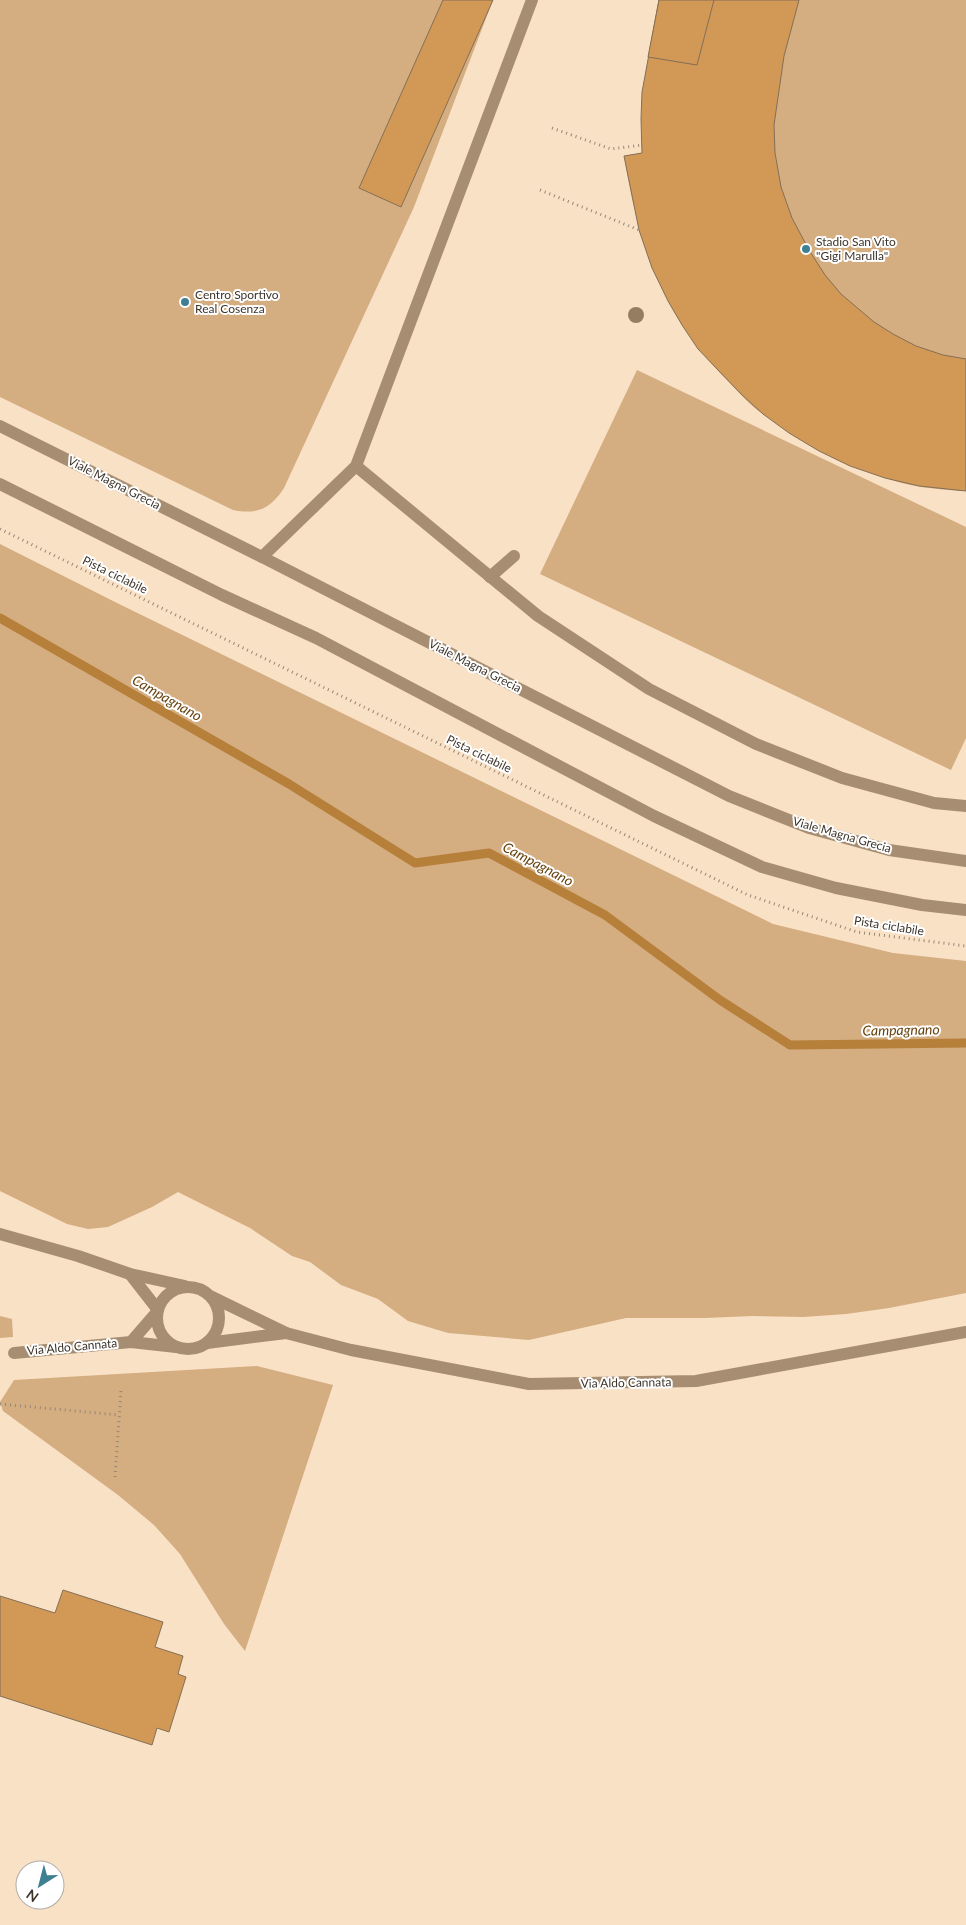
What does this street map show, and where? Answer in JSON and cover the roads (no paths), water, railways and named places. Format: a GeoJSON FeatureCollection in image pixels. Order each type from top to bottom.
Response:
{"type":"FeatureCollection","features":[{"type":"Feature","properties":{"kind":"street"},"geometry":{"type":"LineString","coordinates":[[262,557],[356,466],[532,0]]}},
{"type":"Feature","properties":{"kind":"street","name":"Viale Magna Grecia"},"geometry":{"type":"LineString","coordinates":[[0,426],[262,557],[730,796],[809,828],[889,850],[966,861]]}},
{"type":"Feature","properties":{"kind":"street"},"geometry":{"type":"LineString","coordinates":[[356,466],[538,616],[649,689],[756,744],[842,778],[934,803],[966,806]]}},
{"type":"Feature","properties":{"kind":"street"},"geometry":{"type":"LineString","coordinates":[[0,484],[222,595],[316,638],[654,816],[762,867],[836,888],[922,905],[966,910]]}},
{"type":"Feature","properties":{"kind":"street"},"geometry":{"type":"LineString","coordinates":[[490,577],[514,556]]}},
{"type":"Feature","properties":{"kind":"street"},"geometry":{"type":"LineString","coordinates":[[0,1234],[78,1256],[130,1274],[186,1286]]}},
{"type":"Feature","properties":{"kind":"street"},"geometry":{"type":"LineString","coordinates":[[130,1274],[158,1311],[157,1322],[161,1333],[177,1347]]}},
{"type":"Feature","properties":{"kind":"street","name":"Via Aldo Cannata"},"geometry":{"type":"LineString","coordinates":[[131,1342],[158,1311],[161,1302],[167,1294],[186,1286],[205,1291],[212,1298],[286,1333],[351,1350],[528,1384],[696,1382],[966,1332]]}},
{"type":"Feature","properties":{"kind":"street"},"geometry":{"type":"LineString","coordinates":[[207,1343],[215,1336],[219,1326],[218,1306],[212,1298]]}},
{"type":"Feature","properties":{"kind":"street","name":"Via Aldo Cannata"},"geometry":{"type":"LineString","coordinates":[[14,1353],[131,1342],[177,1347],[187,1350],[198,1348],[207,1343],[286,1333]]}},
{"type":"Feature","properties":{"kind":"waterway","name":"Campagnano"},"geometry":{"type":"LineString","coordinates":[[0,618],[289,784],[415,863],[489,853],[605,915],[720,1000],[790,1045],[966,1043]]}},
{"type":"Feature","properties":{"kind":"place","name":"Stadio San Vito \"Gigi Marulla\""},"geometry":{"type":"Point","coordinates":[806,249]}},
{"type":"Feature","properties":{"kind":"place","name":"Centro Sportivo Real Cosenza"},"geometry":{"type":"Point","coordinates":[185,302]}}]}
